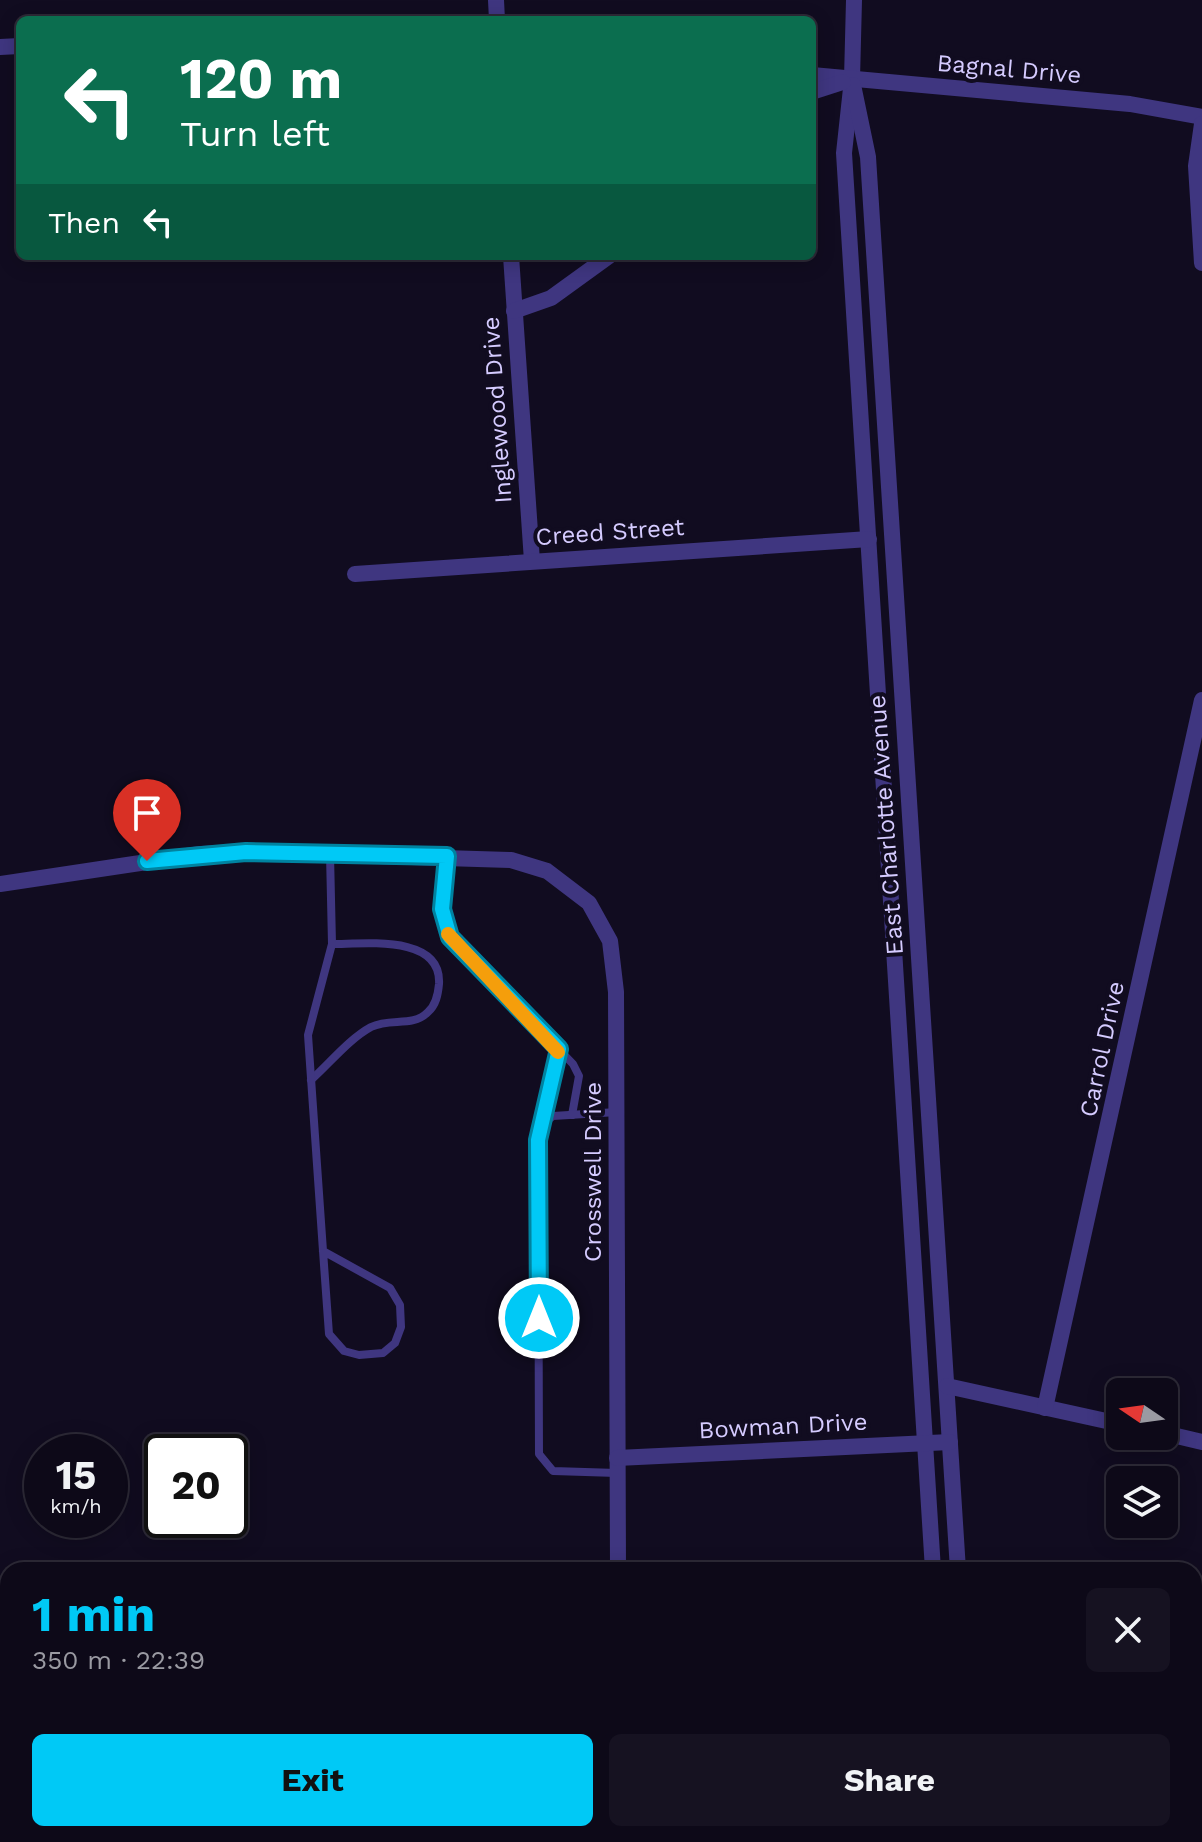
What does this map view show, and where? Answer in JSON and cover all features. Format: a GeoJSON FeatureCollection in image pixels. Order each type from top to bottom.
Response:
{"type":"FeatureCollection","features":[{"type":"Feature","properties":{"kind":"street","name":"East Charlotte Avenue"},"geometry":{"type":"LineString","coordinates":[[854,0],[852,79],[844,153],[932,1562]]}},
{"type":"Feature","properties":{"kind":"street","name":"Bagnal Drive"},"geometry":{"type":"LineString","coordinates":[[816,75],[1130,104],[1202,117]]}},
{"type":"Feature","properties":{"kind":"street","name":"East Charlotte Avenue"},"geometry":{"type":"LineString","coordinates":[[852,79],[868,157],[958,1562]]}},
{"type":"Feature","properties":{"kind":"street"},"geometry":{"type":"LineString","coordinates":[[816,91],[852,79]]}},
{"type":"Feature","properties":{"kind":"street"},"geometry":{"type":"LineString","coordinates":[[1202,124],[1196,166],[1202,263]]}},
{"type":"Feature","properties":{"kind":"street","name":"Inglewood Drive"},"geometry":{"type":"LineString","coordinates":[[511,260],[532,561]]}},
{"type":"Feature","properties":{"kind":"street"},"geometry":{"type":"LineString","coordinates":[[514,311],[551,298],[603,260]]}},
{"type":"Feature","properties":{"kind":"street","name":"Creed Street"},"geometry":{"type":"LineString","coordinates":[[355,574],[869,539]]}},
{"type":"Feature","properties":{"kind":"street","name":"Carrol Drive"},"geometry":{"type":"LineString","coordinates":[[1045,1408],[1202,700]]}},
{"type":"Feature","properties":{"kind":"street"},"geometry":{"type":"LineString","coordinates":[[0,884],[200,854],[447,856]]}},
{"type":"Feature","properties":{"kind":"street","name":"Crosswell Drive"},"geometry":{"type":"LineString","coordinates":[[447,856],[511,860],[547,871],[568,884],[601,921],[614,957],[618,1562]]}},
{"type":"Feature","properties":{"kind":"street"},"geometry":{"type":"LineString","coordinates":[[947,1386],[1106,1421]]}},
{"type":"Feature","properties":{"kind":"street"},"geometry":{"type":"LineString","coordinates":[[1178,1436],[1202,1442]]}},
{"type":"Feature","properties":{"kind":"street","name":"Bowman Drive"},"geometry":{"type":"LineString","coordinates":[[617,1466],[950,1442]]}},
{"type":"Feature","properties":{"kind":"lane"},"geometry":{"type":"LineString","coordinates":[[323,1251],[390,1288],[400,1305],[401,1327],[395,1343],[383,1353],[359,1355],[335,1345],[329,1334],[323,1251],[308,1035],[332,944],[330,853]]}},
{"type":"Feature","properties":{"kind":"lane"},"geometry":{"type":"LineString","coordinates":[[447,856],[442,909],[450,937],[559,1049],[579,1076],[572,1115]]}},
{"type":"Feature","properties":{"kind":"lane"},"geometry":{"type":"LineString","coordinates":[[311,1080],[372,1027],[385,1022],[416,1022],[431,1010],[438,997],[439,977],[435,963],[423,953],[395,944],[332,944]]}},
{"type":"Feature","properties":{"kind":"lane"},"geometry":{"type":"LineString","coordinates":[[559,1049],[542,1109],[538,1140],[539,1454],[553,1471],[617,1466]]}},
{"type":"Feature","properties":{"kind":"lane"},"geometry":{"type":"LineString","coordinates":[[541,1125],[553,1116],[617,1112]]}},
{"type":"Feature","properties":{"kind":"slow traffic"},"geometry":{"type":"LineString","coordinates":[[448,934],[559,1049],[558,1052]]}},
{"type":"Feature","properties":{"kind":"route"},"geometry":{"type":"LineString","coordinates":[[147,861],[246,852],[447,856],[442,909],[443,922],[450,937],[559,1049],[542,1109],[538,1140],[539,1318]]}}]}
